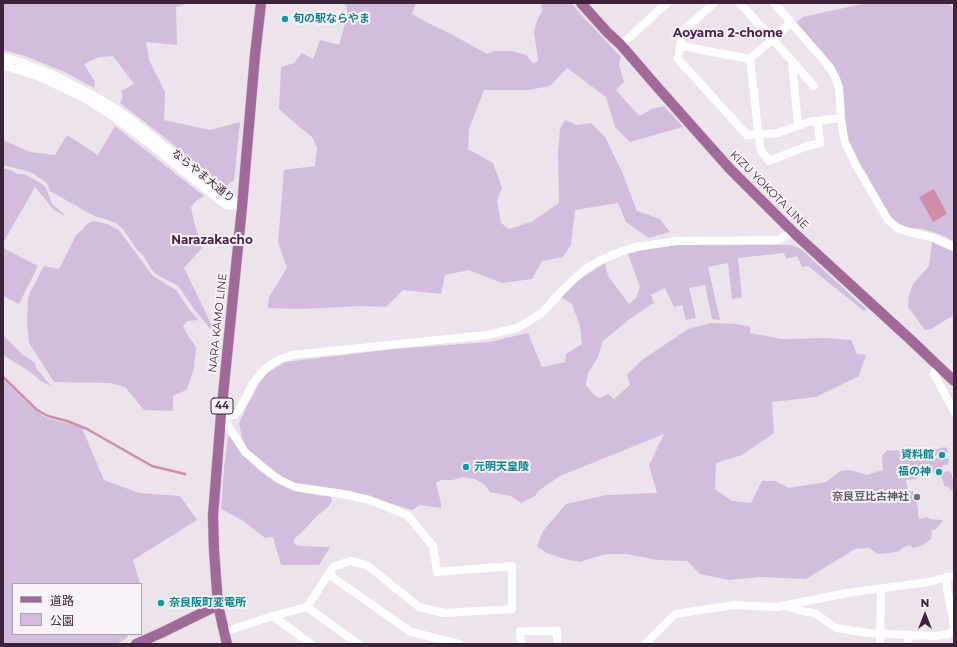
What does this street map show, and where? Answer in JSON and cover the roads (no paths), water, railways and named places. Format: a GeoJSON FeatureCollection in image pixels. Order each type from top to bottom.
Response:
{"type":"FeatureCollection","features":[{"type":"Feature","properties":{"kind":"main road","name":"NARA KAMO LINE"},"geometry":{"type":"LineString","coordinates":[[227,644],[218,605],[214,550],[214,516],[221,415],[242,207],[254,62],[261,3]]}},
{"type":"Feature","properties":{"kind":"main road","name":"KIZU YOKOTA LINE"},"geometry":{"type":"LineString","coordinates":[[581,3],[591,16],[621,45],[730,169],[793,232],[954,381]]}},
{"type":"Feature","properties":{"kind":"main road"},"geometry":{"type":"LineString","coordinates":[[136,644],[218,605]]}},
{"type":"Feature","properties":{"kind":"street"},"geometry":{"type":"LineString","coordinates":[[621,45],[667,3]]}},
{"type":"Feature","properties":{"kind":"street"},"geometry":{"type":"LineString","coordinates":[[714,3],[684,31],[678,59],[747,136],[778,133],[809,122],[841,118]]}},
{"type":"Feature","properties":{"kind":"street"},"geometry":{"type":"LineString","coordinates":[[740,3],[814,86]]}},
{"type":"Feature","properties":{"kind":"street"},"geometry":{"type":"LineString","coordinates":[[778,5],[821,57],[836,78],[839,88],[842,132],[849,153],[888,220],[905,232],[934,238],[954,247]]}},
{"type":"Feature","properties":{"kind":"street"},"geometry":{"type":"LineString","coordinates":[[750,59],[791,22]]}},
{"type":"Feature","properties":{"kind":"street"},"geometry":{"type":"LineString","coordinates":[[681,46],[750,59]]}},
{"type":"Feature","properties":{"kind":"street","name":"ならやま大通り"},"geometry":{"type":"LineString","coordinates":[[3,57],[18,61],[56,76],[118,110],[242,207]]}},
{"type":"Feature","properties":{"kind":"street"},"geometry":{"type":"LineString","coordinates":[[750,59],[760,146],[762,152],[769,161],[807,146],[820,143],[818,121]]}},
{"type":"Feature","properties":{"kind":"street"},"geometry":{"type":"LineString","coordinates":[[792,61],[798,126]]}},
{"type":"Feature","properties":{"kind":"street","name":"ならやま大通り"},"geometry":{"type":"LineString","coordinates":[[3,65],[37,76],[84,98],[141,137],[226,205],[242,207]]}},
{"type":"Feature","properties":{"kind":"street"},"geometry":{"type":"LineString","coordinates":[[221,415],[235,415],[254,382],[264,370],[273,363],[292,355],[487,335],[517,328],[542,313],[574,279],[587,268],[615,254],[635,247],[677,241],[778,240],[793,232]]}},
{"type":"Feature","properties":{"kind":"street"},"geometry":{"type":"LineString","coordinates":[[937,365],[934,374],[954,411]]}},
{"type":"Feature","properties":{"kind":"street"},"geometry":{"type":"LineString","coordinates":[[221,415],[245,452],[280,480],[295,487],[338,493],[370,500],[407,515],[432,546],[437,572],[512,566],[512,609],[444,613],[419,607],[367,565],[350,561],[333,567],[307,607],[224,632]]}},
{"type":"Feature","properties":{"kind":"street"},"geometry":{"type":"LineString","coordinates":[[328,574],[411,632],[459,644]]}},
{"type":"Feature","properties":{"kind":"street"},"geometry":{"type":"LineString","coordinates":[[645,644],[675,614],[734,605],[785,606],[847,594],[929,582],[950,577],[948,588],[954,629],[949,634],[934,636],[868,633],[836,628],[815,613],[801,611],[785,606]]}},
{"type":"Feature","properties":{"kind":"street"},"geometry":{"type":"LineString","coordinates":[[880,644],[881,589]]}},
{"type":"Feature","properties":{"kind":"street"},"geometry":{"type":"LineString","coordinates":[[307,607],[358,644]]}},
{"type":"Feature","properties":{"kind":"street"},"geometry":{"type":"LineString","coordinates":[[273,616],[306,643]]}},
{"type":"Feature","properties":{"kind":"street"},"geometry":{"type":"LineString","coordinates":[[521,644],[520,631],[557,631],[557,644]]}},
{"type":"Feature","properties":{"kind":"street"},"geometry":{"type":"LineString","coordinates":[[908,644],[909,635]]}},
{"type":"Feature","properties":{"kind":"waterway"},"geometry":{"type":"LineString","coordinates":[[3,377],[37,410],[48,416],[67,421],[87,429],[152,466],[185,474]]}},
{"type":"Feature","properties":{"kind":"place","name":"旬の駅ならやま"},"geometry":{"type":"Point","coordinates":[285,19]}},
{"type":"Feature","properties":{"kind":"place","name":"資料館"},"geometry":{"type":"Point","coordinates":[942,455]}},
{"type":"Feature","properties":{"kind":"place","name":"元明天皇陵"},"geometry":{"type":"Point","coordinates":[466,467]}},
{"type":"Feature","properties":{"kind":"place","name":"福の神"},"geometry":{"type":"Point","coordinates":[939,472]}},
{"type":"Feature","properties":{"kind":"place","name":"奈良豆比古神社"},"geometry":{"type":"Point","coordinates":[917,497]}},
{"type":"Feature","properties":{"kind":"place","name":"奈良阪町変電所"},"geometry":{"type":"Point","coordinates":[161,603]}},
{"type":"Feature","properties":{"kind":"district","name":"Aoyama 2-chome"},"geometry":{"type":"Point","coordinates":[728,33]}},
{"type":"Feature","properties":{"kind":"district","name":"Narazakacho"},"geometry":{"type":"Point","coordinates":[212,240]}}]}
